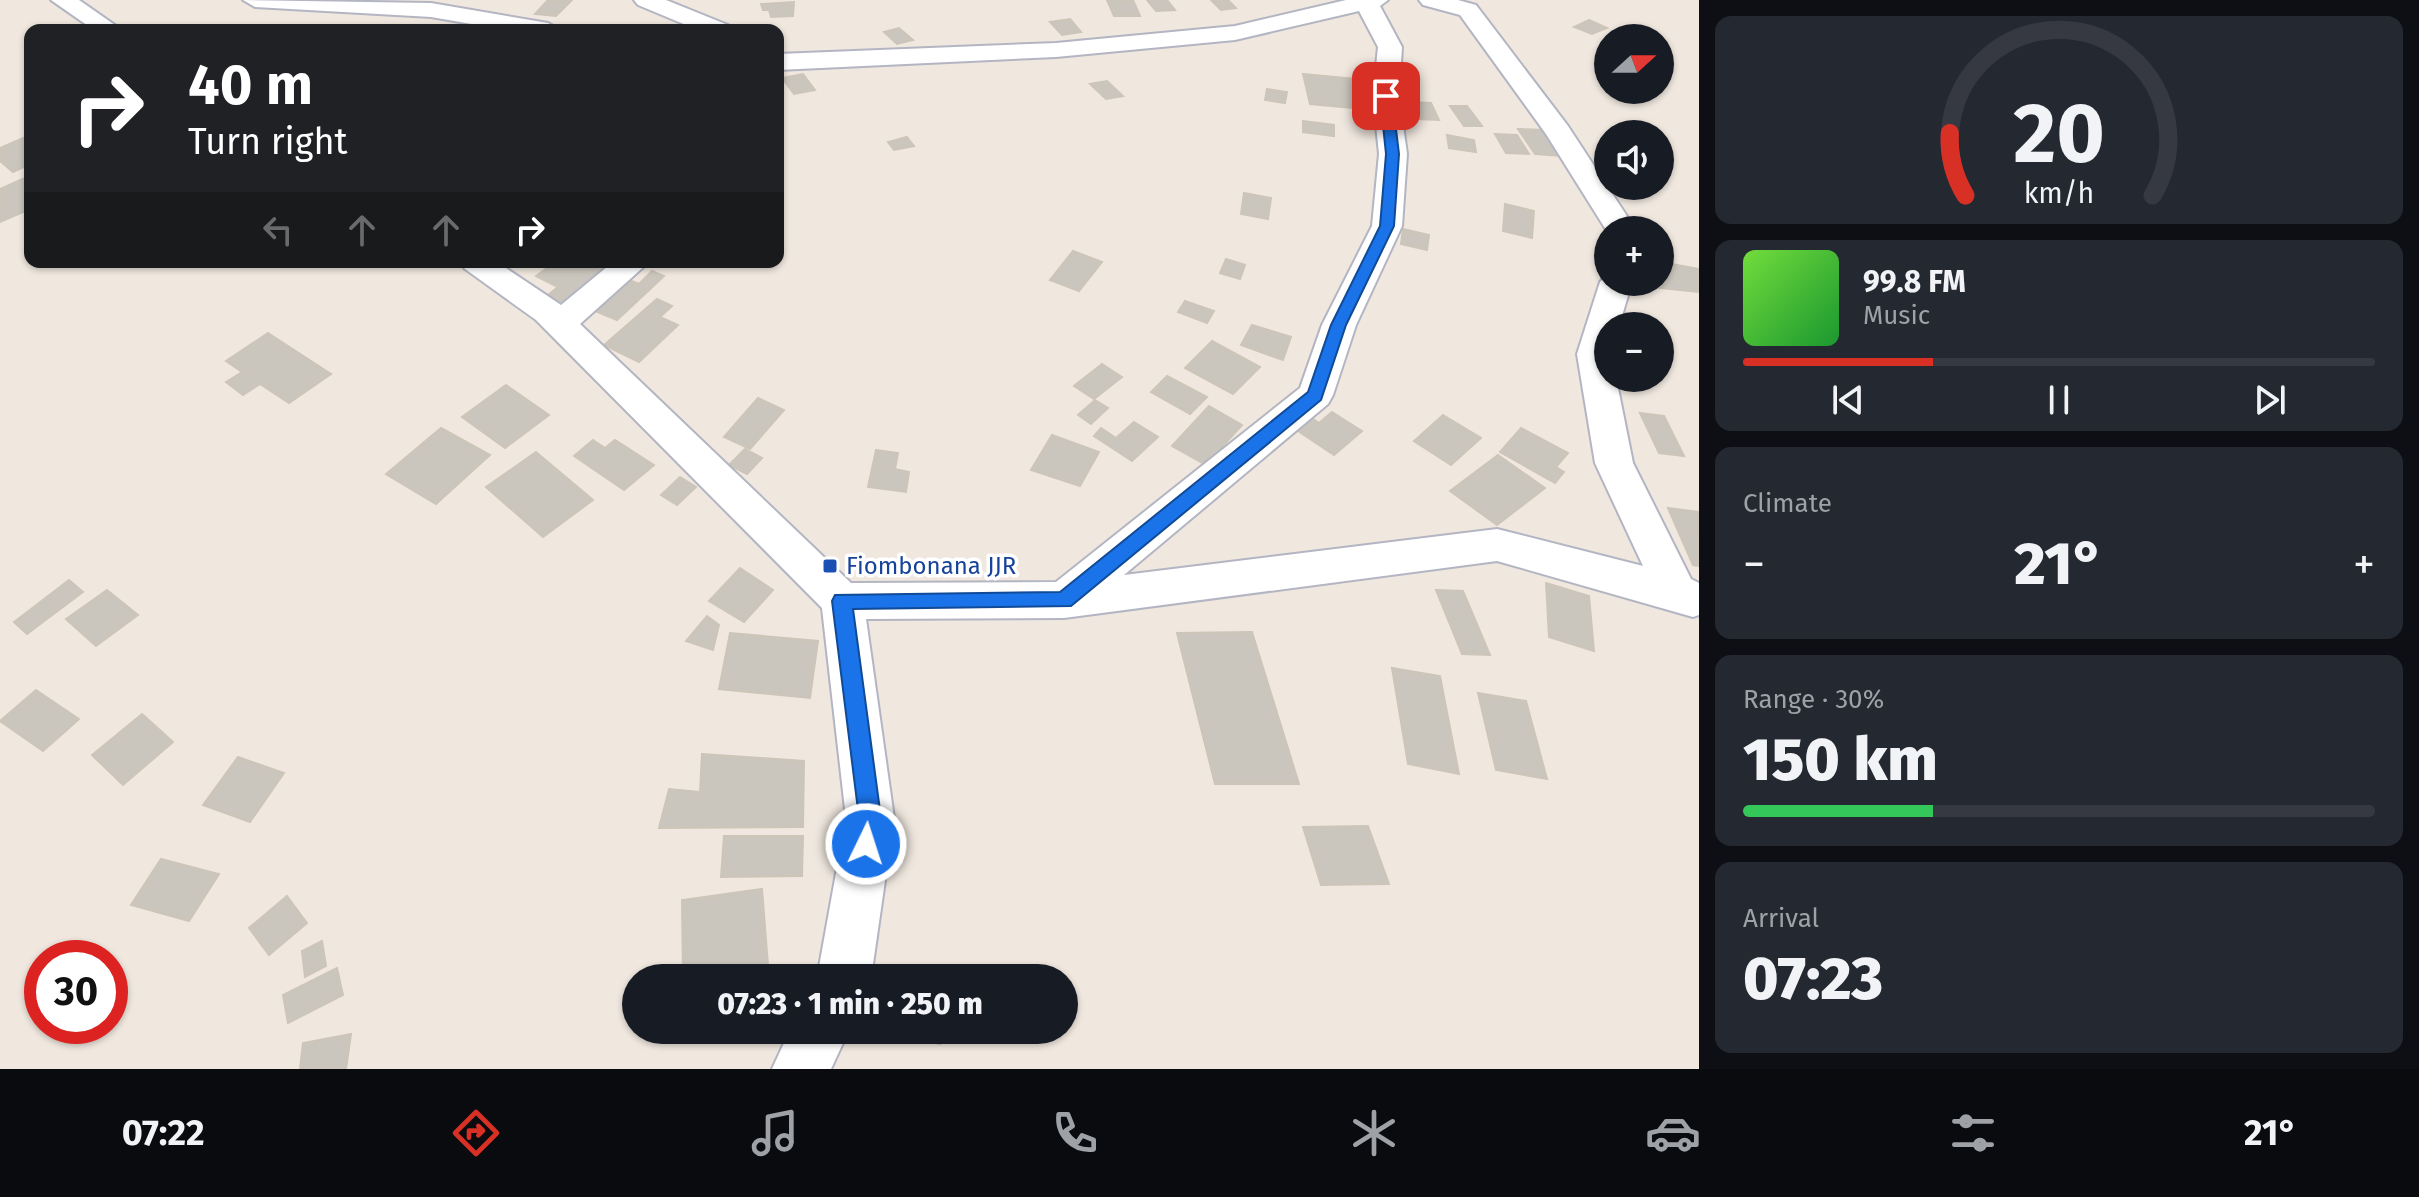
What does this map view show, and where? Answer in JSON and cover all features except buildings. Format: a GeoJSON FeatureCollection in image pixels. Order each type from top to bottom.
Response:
{"type":"FeatureCollection","features":[{"type":"Feature","properties":{"kind":"street"},"geometry":{"type":"LineString","coordinates":[[63,0],[101,24]]}},
{"type":"Feature","properties":{"kind":"street"},"geometry":{"type":"LineString","coordinates":[[255,0],[431,10],[513,24]]}},
{"type":"Feature","properties":{"kind":"street"},"geometry":{"type":"LineString","coordinates":[[646,0],[721,22]]}},
{"type":"Feature","properties":{"kind":"street"},"geometry":{"type":"LineString","coordinates":[[1431,0],[1468,10],[1558,132],[1612,216]]}},
{"type":"Feature","properties":{"kind":"street"},"geometry":{"type":"LineString","coordinates":[[784,62],[1056,50],[1235,33],[1295,16],[1371,1],[1390,47],[1386,96],[1393,154],[1387,226],[1339,325],[1315,395],[1064,600]]}},
{"type":"Feature","properties":{"kind":"street"},"geometry":{"type":"LineString","coordinates":[[484,268],[560,323],[842,601],[870,818],[846,964]]}},
{"type":"Feature","properties":{"kind":"street"},"geometry":{"type":"LineString","coordinates":[[560,323],[626,268]]}},
{"type":"Feature","properties":{"kind":"street"},"geometry":{"type":"LineString","coordinates":[[1612,296],[1594,354],[1614,463],[1687,596]]}},
{"type":"Feature","properties":{"kind":"street"},"geometry":{"type":"LineString","coordinates":[[842,601],[1064,600],[1497,545],[1687,596]]}},
{"type":"Feature","properties":{"kind":"street"},"geometry":{"type":"LineString","coordinates":[[800,1069],[813,1044]]}},
{"type":"Feature","properties":{"kind":"place","name":"Fiombonana JJR"},"geometry":{"type":"Point","coordinates":[830,566]}},
{"type":"Feature","properties":{"kind":"route"},"geometry":{"type":"LineString","coordinates":[[866,844],[870,818],[842,601],[1064,600],[1315,395],[1339,325],[1387,226],[1393,154],[1386,96]]}}]}
